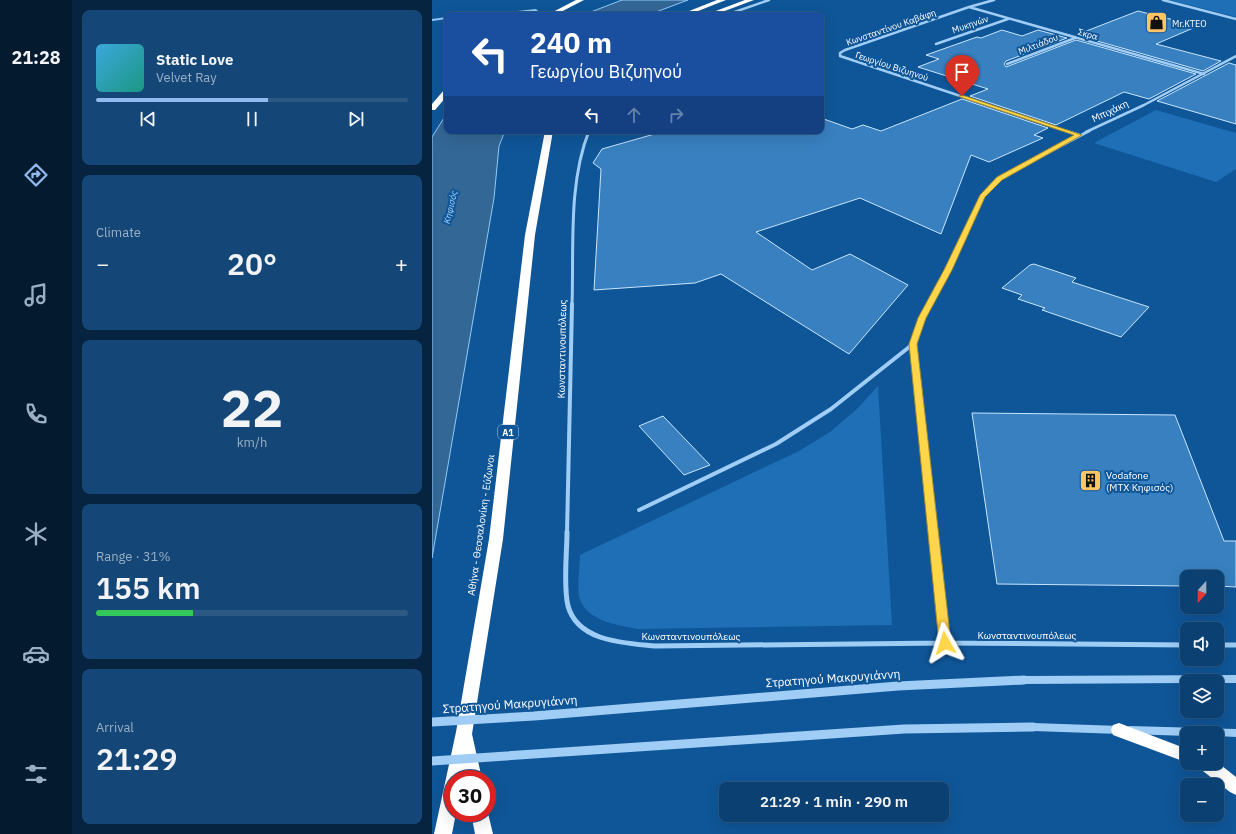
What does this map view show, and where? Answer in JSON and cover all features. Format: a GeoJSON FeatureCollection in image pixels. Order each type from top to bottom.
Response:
{"type":"FeatureCollection","features":[{"type":"Feature","properties":{"kind":"highway"},"geometry":{"type":"LineString","coordinates":[[556,12],[581,0]]}},
{"type":"Feature","properties":{"kind":"highway"},"geometry":{"type":"LineString","coordinates":[[690,12],[723,0]]}},
{"type":"Feature","properties":{"kind":"highway"},"geometry":{"type":"LineString","coordinates":[[717,12],[751,0]]}},
{"type":"Feature","properties":{"kind":"highway"},"geometry":{"type":"LineString","coordinates":[[435,92],[444,87]]}},
{"type":"Feature","properties":{"kind":"highway"},"geometry":{"type":"LineString","coordinates":[[432,108],[444,95]]}},
{"type":"Feature","properties":{"kind":"highway","name":"Αθήνα - Θεσσαλονίκη - Εύζωνοι"},"geometry":{"type":"LineString","coordinates":[[456,770],[464,732],[496,539],[530,235],[548,134]]}},
{"type":"Feature","properties":{"kind":"highway"},"geometry":{"type":"LineString","coordinates":[[1119,730],[1180,753]]}},
{"type":"Feature","properties":{"kind":"highway"},"geometry":{"type":"LineString","coordinates":[[464,732],[471,770]]}},
{"type":"Feature","properties":{"kind":"highway"},"geometry":{"type":"LineString","coordinates":[[1214,770],[1236,787]]}},
{"type":"Feature","properties":{"kind":"highway"},"geometry":{"type":"LineString","coordinates":[[443,834],[445,822]]}},
{"type":"Feature","properties":{"kind":"highway"},"geometry":{"type":"LineString","coordinates":[[482,822],[484,834]]}},
{"type":"Feature","properties":{"kind":"street"},"geometry":{"type":"LineString","coordinates":[[735,12],[769,0]]}},
{"type":"Feature","properties":{"kind":"street","name":"Κωνσταντίνου Καβάφη"},"geometry":{"type":"LineString","coordinates":[[840,53],[969,7],[994,0]]}},
{"type":"Feature","properties":{"kind":"street"},"geometry":{"type":"LineString","coordinates":[[1163,0],[1236,19]]}},
{"type":"Feature","properties":{"kind":"street","name":"Σκρα"},"geometry":{"type":"LineString","coordinates":[[969,7],[1204,74]]}},
{"type":"Feature","properties":{"kind":"street","name":"Μυκηνών"},"geometry":{"type":"LineString","coordinates":[[936,44],[1008,18]]}},
{"type":"Feature","properties":{"kind":"street","name":"Μιλτιάδου"},"geometry":{"type":"LineString","coordinates":[[1007,64],[1075,38]]}},
{"type":"Feature","properties":{"kind":"street","name":"Γεωργίου Βιζυηνού"},"geometry":{"type":"LineString","coordinates":[[840,53],[840,56],[1079,135]]}},
{"type":"Feature","properties":{"kind":"street","name":"Μπιχάκη"},"geometry":{"type":"LineString","coordinates":[[945,643],[913,344],[922,318],[948,270],[982,196],[1000,178],[1079,135],[1144,105],[1236,56]]}},
{"type":"Feature","properties":{"kind":"street","name":"Κωνσταντινουπόλεως"},"geometry":{"type":"LineString","coordinates":[[588,134],[582,151],[576,186],[574,236],[566,575],[568,608],[576,622],[592,634],[616,642],[655,646],[945,643],[1180,645]]}},
{"type":"Feature","properties":{"kind":"street"},"geometry":{"type":"LineString","coordinates":[[639,510],[783,441],[831,408],[913,344]]}},
{"type":"Feature","properties":{"kind":"street"},"geometry":{"type":"LineString","coordinates":[[1224,645],[1236,645]]}},
{"type":"Feature","properties":{"kind":"street","name":"Στρατηγού Μακρυγιάννη"},"geometry":{"type":"LineString","coordinates":[[432,722],[534,716],[898,686],[1024,680],[1236,679]]}},
{"type":"Feature","properties":{"kind":"street"},"geometry":{"type":"LineString","coordinates":[[432,761],[904,729],[1033,727],[1236,733]]}},
{"type":"Feature","properties":{"kind":"shaded area"},"geometry":{"type":"Polygon","coordinates":[[[1170,0],[1236,0],[1236,17],[1170,0]]]}},
{"type":"Feature","properties":{"kind":"shaded area"},"geometry":{"type":"Polygon","coordinates":[[[1156,110],[1236,133],[1236,169],[1216,182],[1094,143],[1156,110]]]}},
{"type":"Feature","properties":{"kind":"shaded area"},"geometry":{"type":"Polygon","coordinates":[[[878,386],[892,625],[638,629],[621,626],[603,620],[588,611],[582,604],[578,592],[580,555],[799,451],[830,432],[857,409],[878,386]]]}},
{"type":"Feature","properties":{"kind":"water"},"geometry":{"type":"Polygon","coordinates":[[[622,0],[688,0],[656,12],[591,12],[622,0]]]}},
{"type":"Feature","properties":{"kind":"water","name":"Κηφισός"},"geometry":{"type":"Polygon","coordinates":[[[444,118],[444,134],[504,134],[499,146],[494,198],[432,558],[432,137],[444,118]]]}},
{"type":"Feature","properties":{"kind":"building"},"geometry":{"type":"Polygon","coordinates":[[[1138,11],[1198,26],[1156,44],[1221,61],[1203,71],[1076,35],[1138,11]]]}},
{"type":"Feature","properties":{"kind":"building"},"geometry":{"type":"Polygon","coordinates":[[[1002,30],[1022,36],[1038,30],[1067,38],[1006,61],[1004,64],[1006,67],[1076,40],[1196,74],[1149,99],[1124,92],[1056,125],[970,96],[988,89],[918,67],[939,59],[926,55],[1002,30]]]}},
{"type":"Feature","properties":{"kind":"building"},"geometry":{"type":"Polygon","coordinates":[[[1229,63],[1236,65],[1236,124],[1157,101],[1229,63]]]}},
{"type":"Feature","properties":{"kind":"building"},"geometry":{"type":"Polygon","coordinates":[[[962,99],[1048,128],[1034,135],[1043,138],[989,162],[971,155],[941,234],[860,198],[756,232],[812,270],[850,254],[908,285],[849,354],[721,274],[695,283],[594,290],[601,169],[593,163],[602,149],[654,134],[824,134],[824,119],[852,129],[863,125],[881,131],[962,99]]]}},
{"type":"Feature","properties":{"kind":"building"},"geometry":{"type":"Polygon","coordinates":[[[1034,264],[1076,278],[1072,282],[1149,307],[1121,337],[1042,310],[1045,308],[1018,299],[1022,295],[1002,288],[1030,265],[1034,264]]]}},
{"type":"Feature","properties":{"kind":"building","name":"Vodafone (MTX Κηφισός)"},"geometry":{"type":"Polygon","coordinates":[[[972,413],[1175,415],[1224,541],[1236,541],[1236,587],[1224,586],[1224,570],[1180,570],[1180,586],[997,584],[972,413]]]}},
{"type":"Feature","properties":{"kind":"building"},"geometry":{"type":"Polygon","coordinates":[[[663,416],[710,465],[684,475],[639,426],[663,416]]]}},
{"type":"Feature","properties":{"kind":"waterway"},"geometry":{"type":"LineString","coordinates":[[514,12],[536,10]]}},
{"type":"Feature","properties":{"kind":"waterway"},"geometry":{"type":"LineString","coordinates":[[432,20],[444,18]]}},
{"type":"Feature","properties":{"kind":"place","name":"Mr.KTEO"},"geometry":{"type":"Point","coordinates":[1157,23]}},
{"type":"Feature","properties":{"kind":"place","name":"Vodafone (MTX Κηφισός)"},"geometry":{"type":"Point","coordinates":[1091,481]}},
{"type":"Feature","properties":{"kind":"route"},"geometry":{"type":"LineString","coordinates":[[945,643],[913,344],[922,318],[948,270],[982,196],[1000,178],[1079,135],[962,96]]}}]}
